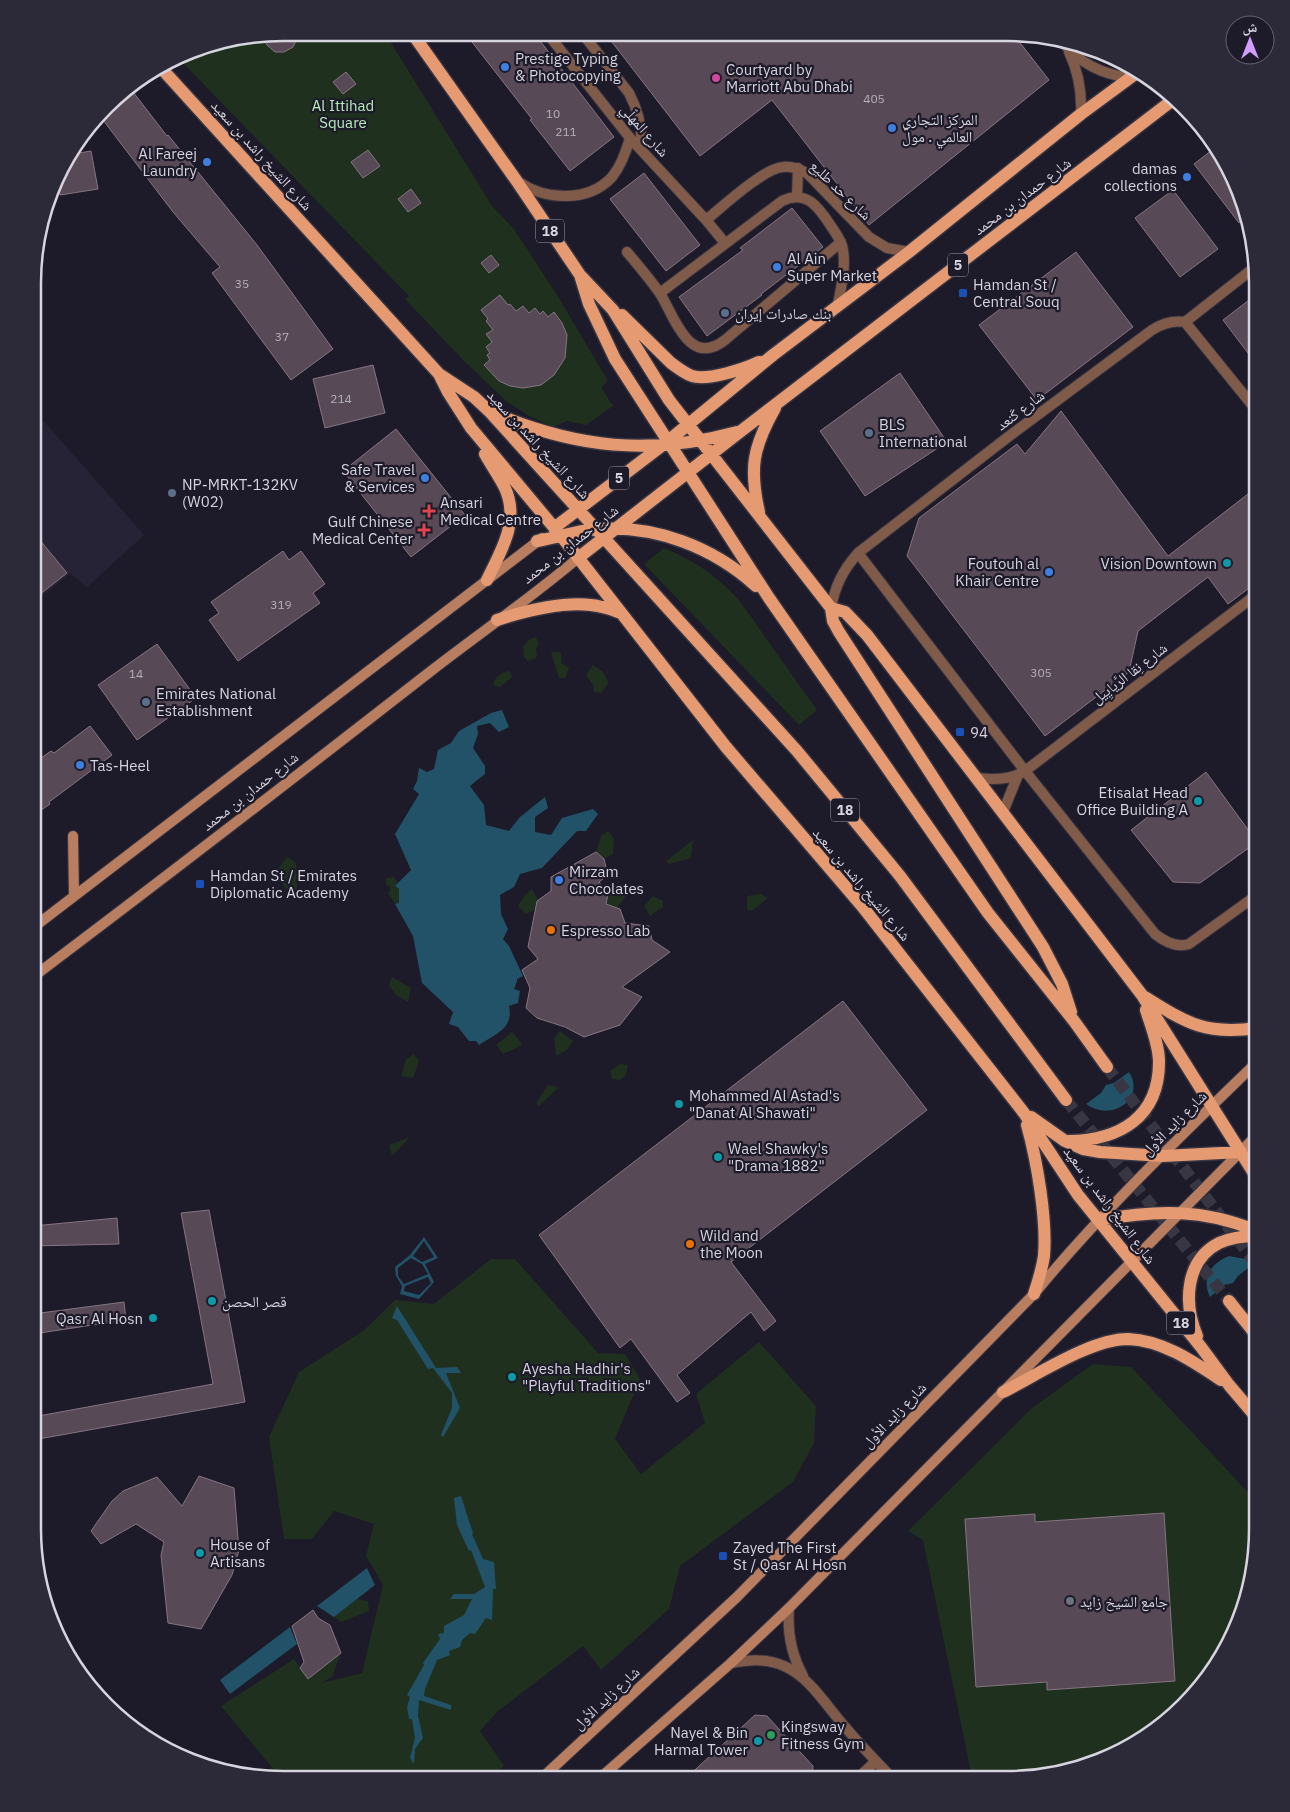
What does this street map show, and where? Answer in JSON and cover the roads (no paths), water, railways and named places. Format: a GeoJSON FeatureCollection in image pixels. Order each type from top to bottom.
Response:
{"type":"FeatureCollection","features":[{"type":"Feature","properties":{"kind":"main road","name":"18"},"geometry":{"type":"LineString","coordinates":[[418,41],[516,180],[580,275],[601,296],[622,322],[669,400],[830,608],[833,621],[839,632],[1043,947],[1062,984],[1074,1021]]}},
{"type":"Feature","properties":{"kind":"main road","name":"شارع الشيخ راشد بن سعيد"},"geometry":{"type":"LineString","coordinates":[[165,72],[439,374],[474,397],[488,411],[797,751],[900,876],[1066,1100]]}},
{"type":"Feature","properties":{"kind":"main road","name":"شارع حمدان بن محمد"},"geometry":{"type":"LineString","coordinates":[[558,532],[578,510],[666,444],[773,355],[909,252],[1081,114],[1132,76]]}},
{"type":"Feature","properties":{"kind":"main road","name":"شارع حمدان بن محمد"},"geometry":{"type":"LineString","coordinates":[[41,972],[545,585],[578,558],[599,533],[614,528],[688,473],[1168,103]]}},
{"type":"Feature","properties":{"kind":"main road","name":"18"},"geometry":{"type":"LineString","coordinates":[[580,275],[589,304],[608,347],[666,444],[688,473],[769,598],[988,913],[1074,1021],[1107,1067]]}},
{"type":"Feature","properties":{"kind":"main road"},"geometry":{"type":"LineString","coordinates":[[601,296],[642,333],[671,363],[680,370],[694,376],[702,377],[732,372],[753,365],[773,355]]}},
{"type":"Feature","properties":{"kind":"main road","name":"شارع الشيخ راشد بن سعيد"},"geometry":{"type":"LineString","coordinates":[[439,374],[471,428],[558,532],[726,747],[862,906],[1024,1113],[1072,1186],[1249,1409]]}},
{"type":"Feature","properties":{"kind":"main road"},"geometry":{"type":"LineString","coordinates":[[759,515],[753,479],[755,450],[779,402]]}},
{"type":"Feature","properties":{"kind":"main road"},"geometry":{"type":"LineString","coordinates":[[488,411],[525,426],[579,440],[609,445],[701,441],[742,431]]}},
{"type":"Feature","properties":{"kind":"main road"},"geometry":{"type":"LineString","coordinates":[[471,428],[504,488],[510,507],[511,522],[508,535],[487,580]]}},
{"type":"Feature","properties":{"kind":"main road"},"geometry":{"type":"LineString","coordinates":[[614,528],[663,534],[696,546],[721,559],[743,574],[769,598]]}},
{"type":"Feature","properties":{"kind":"main road"},"geometry":{"type":"LineString","coordinates":[[537,541],[558,532],[599,533]]}},
{"type":"Feature","properties":{"kind":"main road","name":"شارع حمدان بن محمد"},"geometry":{"type":"LineString","coordinates":[[41,922],[537,541]]}},
{"type":"Feature","properties":{"kind":"main road"},"geometry":{"type":"LineString","coordinates":[[497,620],[531,610],[583,604],[621,613]]}},
{"type":"Feature","properties":{"kind":"main road","name":"18"},"geometry":{"type":"LineString","coordinates":[[830,608],[845,612],[867,635],[1142,995],[1249,1165]]}},
{"type":"Feature","properties":{"kind":"main road"},"geometry":{"type":"LineString","coordinates":[[73,836],[74,896]]}},
{"type":"Feature","properties":{"kind":"main road"},"geometry":{"type":"LineString","coordinates":[[1064,1141],[1086,1140],[1118,1132],[1129,1126],[1144,1111],[1153,1096],[1159,1062],[1142,995]]}},
{"type":"Feature","properties":{"kind":"main road"},"geometry":{"type":"LineString","coordinates":[[1142,995],[1178,1017],[1204,1028],[1229,1031],[1249,1029]]}},
{"type":"Feature","properties":{"kind":"main road","name":"شارع زايد الأول"},"geometry":{"type":"LineString","coordinates":[[550,1771],[738,1597],[1034,1294],[1071,1249],[1099,1220],[1249,1070]]}},
{"type":"Feature","properties":{"kind":"main road"},"geometry":{"type":"LineString","coordinates":[[1024,1113],[1064,1141],[1083,1149],[1162,1156],[1241,1152]]}},
{"type":"Feature","properties":{"kind":"main road"},"geometry":{"type":"LineString","coordinates":[[1024,1113],[1032,1144],[1043,1217],[1044,1257],[1034,1294]]}},
{"type":"Feature","properties":{"kind":"main road"},"geometry":{"type":"LineString","coordinates":[[608,1771],[789,1608],[1249,1144]]}},
{"type":"Feature","properties":{"kind":"main road"},"geometry":{"type":"LineString","coordinates":[[1099,1220],[1153,1212],[1182,1212],[1220,1218],[1249,1227]]}},
{"type":"Feature","properties":{"kind":"main road"},"geometry":{"type":"LineString","coordinates":[[1201,1347],[1192,1325],[1188,1300],[1193,1271],[1200,1258],[1219,1243],[1231,1239],[1249,1237]]}},
{"type":"Feature","properties":{"kind":"main road"},"geometry":{"type":"LineString","coordinates":[[1229,1301],[1249,1326]]}},
{"type":"Feature","properties":{"kind":"main road"},"geometry":{"type":"LineString","coordinates":[[1003,1392],[1087,1348],[1109,1341],[1130,1339],[1177,1353],[1229,1386]]}},
{"type":"Feature","properties":{"kind":"street","name":"شارع المهلّي"},"geometry":{"type":"LineString","coordinates":[[553,41],[630,138],[725,243]]}},
{"type":"Feature","properties":{"kind":"street"},"geometry":{"type":"LineString","coordinates":[[588,41],[635,103],[642,126],[642,150]]}},
{"type":"Feature","properties":{"kind":"street"},"geometry":{"type":"LineString","coordinates":[[1068,49],[1082,62],[1093,68],[1105,73],[1129,75]]}},
{"type":"Feature","properties":{"kind":"street"},"geometry":{"type":"LineString","coordinates":[[1068,49],[1078,74],[1081,114]]}},
{"type":"Feature","properties":{"kind":"street"},"geometry":{"type":"LineString","coordinates":[[516,180],[542,194],[571,196],[585,192],[598,187],[611,178],[620,166],[630,138]]}},
{"type":"Feature","properties":{"kind":"street","name":"شارع حد طليع"},"geometry":{"type":"LineString","coordinates":[[706,220],[766,172],[783,166],[798,168],[808,174],[869,237],[887,248],[909,252]]}},
{"type":"Feature","properties":{"kind":"street"},"geometry":{"type":"LineString","coordinates":[[660,293],[782,201],[797,197],[798,168]]}},
{"type":"Feature","properties":{"kind":"street","name":"شارع حد طليع"},"geometry":{"type":"LineString","coordinates":[[797,197],[807,199],[817,207],[841,242],[844,261],[838,304]]}},
{"type":"Feature","properties":{"kind":"street"},"geometry":{"type":"LineString","coordinates":[[628,252],[660,293],[683,336],[696,346],[711,347],[725,340],[841,242]]}},
{"type":"Feature","properties":{"kind":"street"},"geometry":{"type":"LineString","coordinates":[[1248,272],[1185,322],[1249,400]]}},
{"type":"Feature","properties":{"kind":"street","name":"شارع كَنعد"},"geometry":{"type":"LineString","coordinates":[[830,608],[840,578],[858,553],[1008,437],[1152,330],[1167,322],[1177,320],[1185,322]]}},
{"type":"Feature","properties":{"kind":"street"},"geometry":{"type":"LineString","coordinates":[[858,553],[1022,773],[1160,938],[1173,945],[1183,946],[1189,944],[1249,901]]}},
{"type":"Feature","properties":{"kind":"street","name":"شارع نِقا الرَّيايِيل"},"geometry":{"type":"LineString","coordinates":[[1003,812],[1009,793],[1022,773],[1249,600]]}},
{"type":"Feature","properties":{"kind":"street","name":"شارع نِقا الرَّيايِيل"},"geometry":{"type":"LineString","coordinates":[[978,778],[998,779],[1022,773]]}},
{"type":"Feature","properties":{"kind":"street"},"geometry":{"type":"LineString","coordinates":[[789,1608],[789,1639],[793,1654],[806,1682]]}},
{"type":"Feature","properties":{"kind":"street"},"geometry":{"type":"LineString","coordinates":[[730,1663],[758,1660],[772,1662],[796,1673],[885,1771]]}},
{"type":"Feature","properties":{"kind":"street"},"geometry":{"type":"LineString","coordinates":[[865,1771],[876,1761]]}},
{"type":"Feature","properties":{"kind":"water"},"geometry":{"type":"Polygon","coordinates":[[[502,710],[509,727],[499,732],[490,723],[477,726],[478,734],[473,748],[485,766],[485,774],[470,786],[484,805],[486,825],[509,831],[520,817],[545,797],[548,808],[535,817],[535,832],[551,835],[562,818],[593,809],[598,814],[586,831],[577,831],[542,868],[520,874],[514,887],[500,895],[501,914],[508,929],[503,939],[509,946],[523,976],[517,979],[514,989],[520,991],[518,1003],[509,1006],[510,1014],[506,1026],[479,1045],[476,1041],[469,1041],[458,1027],[449,1024],[453,1012],[422,983],[413,936],[395,904],[399,903],[399,889],[395,886],[411,870],[395,834],[419,794],[413,789],[417,781],[419,768],[427,772],[434,769],[438,750],[451,743],[459,731],[491,713],[502,710]]]}},
{"type":"Feature","properties":{"kind":"water"},"geometry":{"type":"Polygon","coordinates":[[[1129,1072],[1133,1082],[1133,1091],[1130,1099],[1124,1105],[1106,1111],[1086,1104],[1101,1093],[1106,1085],[1114,1083],[1129,1072]]]}},
{"type":"Feature","properties":{"kind":"water"},"geometry":{"type":"Polygon","coordinates":[[[424,1237],[438,1258],[425,1264],[434,1282],[419,1299],[400,1294],[402,1286],[396,1276],[395,1267],[410,1255],[424,1237]],[[424,1241],[413,1256],[422,1262],[434,1257],[424,1241]],[[411,1258],[398,1268],[398,1276],[404,1284],[428,1274],[422,1264],[411,1258]],[[428,1277],[405,1286],[404,1291],[419,1295],[431,1283],[428,1277]]]}},
{"type":"Feature","properties":{"kind":"water"},"geometry":{"type":"Polygon","coordinates":[[[1229,1256],[1245,1259],[1249,1262],[1249,1267],[1233,1283],[1224,1285],[1210,1297],[1207,1290],[1209,1272],[1229,1256]]]}},
{"type":"Feature","properties":{"kind":"water"},"geometry":{"type":"Polygon","coordinates":[[[397,1306],[436,1368],[457,1367],[461,1373],[446,1373],[460,1408],[443,1437],[441,1435],[452,1408],[452,1393],[433,1368],[428,1369],[397,1320],[392,1318],[397,1306]]]}},
{"type":"Feature","properties":{"kind":"water"},"geometry":{"type":"Polygon","coordinates":[[[461,1496],[472,1534],[483,1559],[494,1562],[496,1589],[493,1589],[492,1620],[486,1618],[475,1634],[470,1633],[462,1640],[460,1647],[449,1651],[450,1655],[437,1660],[424,1696],[451,1705],[451,1710],[419,1700],[418,1716],[423,1738],[415,1749],[414,1764],[410,1758],[415,1738],[412,1719],[409,1719],[407,1707],[410,1697],[407,1695],[424,1665],[423,1663],[440,1639],[438,1634],[444,1633],[444,1626],[464,1615],[472,1599],[450,1599],[454,1594],[474,1594],[485,1587],[471,1550],[469,1551],[457,1525],[454,1498],[461,1496]]]}},
{"type":"Feature","properties":{"kind":"water"},"geometry":{"type":"Polygon","coordinates":[[[367,1568],[375,1585],[334,1617],[317,1606],[367,1568]]]}},
{"type":"Feature","properties":{"kind":"water"},"geometry":{"type":"Polygon","coordinates":[[[290,1627],[297,1644],[230,1694],[220,1680],[290,1627]]]}},
{"type":"Feature","properties":{"kind":"tunnel"},"geometry":{"type":"LineString","coordinates":[[1107,1067],[1249,1254]]}},
{"type":"Feature","properties":{"kind":"tunnel"},"geometry":{"type":"LineString","coordinates":[[1066,1100],[1229,1301]]}},
{"type":"Feature","properties":{"kind":"place","name":"Prestige Typing & Photocopying"},"geometry":{"type":"Point","coordinates":[505,67]}},
{"type":"Feature","properties":{"kind":"place","name":"Courtyard by Marriott Abu Dhabi"},"geometry":{"type":"Point","coordinates":[716,78]}},
{"type":"Feature","properties":{"kind":"place","name":"المركز التجاري العالمي . مول"},"geometry":{"type":"Point","coordinates":[892,128]}},
{"type":"Feature","properties":{"kind":"place","name":"Al Fareej Laundry"},"geometry":{"type":"Point","coordinates":[207,162]}},
{"type":"Feature","properties":{"kind":"place","name":"damas collections"},"geometry":{"type":"Point","coordinates":[1187,177]}},
{"type":"Feature","properties":{"kind":"place","name":"Al Ain Super Market"},"geometry":{"type":"Point","coordinates":[777,267]}},
{"type":"Feature","properties":{"kind":"place","name":"Hamdan St / Central Souq"},"geometry":{"type":"Point","coordinates":[963,293]}},
{"type":"Feature","properties":{"kind":"place","name":"بنك صادرات إيران"},"geometry":{"type":"Point","coordinates":[725,313]}},
{"type":"Feature","properties":{"kind":"place","name":"BLS International"},"geometry":{"type":"Point","coordinates":[869,433]}},
{"type":"Feature","properties":{"kind":"place","name":"Safe Travel & Services"},"geometry":{"type":"Point","coordinates":[425,478]}},
{"type":"Feature","properties":{"kind":"place","name":"NP-MRKT-132KV (W02)"},"geometry":{"type":"Point","coordinates":[172,493]}},
{"type":"Feature","properties":{"kind":"place","name":"Ansari Medical Centre"},"geometry":{"type":"Point","coordinates":[429,511]}},
{"type":"Feature","properties":{"kind":"place","name":"Gulf Chinese Medical Center"},"geometry":{"type":"Point","coordinates":[424,530]}},
{"type":"Feature","properties":{"kind":"place","name":"Vision Downtown"},"geometry":{"type":"Point","coordinates":[1227,563]}},
{"type":"Feature","properties":{"kind":"place","name":"Foutouh al Khair Centre"},"geometry":{"type":"Point","coordinates":[1049,572]}},
{"type":"Feature","properties":{"kind":"place","name":"Emirates National Establishment"},"geometry":{"type":"Point","coordinates":[146,702]}},
{"type":"Feature","properties":{"kind":"place","name":"94"},"geometry":{"type":"Point","coordinates":[960,732]}},
{"type":"Feature","properties":{"kind":"place","name":"Tas-Heel"},"geometry":{"type":"Point","coordinates":[80,765]}},
{"type":"Feature","properties":{"kind":"place","name":"Etisalat Head Office Building A"},"geometry":{"type":"Point","coordinates":[1198,801]}},
{"type":"Feature","properties":{"kind":"place","name":"Mirzam Chocolates"},"geometry":{"type":"Point","coordinates":[559,880]}},
{"type":"Feature","properties":{"kind":"place","name":"Hamdan St / Emirates Diplomatic Academy"},"geometry":{"type":"Point","coordinates":[200,884]}},
{"type":"Feature","properties":{"kind":"place","name":"Espresso Lab"},"geometry":{"type":"Point","coordinates":[551,930]}},
{"type":"Feature","properties":{"kind":"place","name":"Mohammed Al Astad's \"Danat Al Shawati\""},"geometry":{"type":"Point","coordinates":[679,1104]}},
{"type":"Feature","properties":{"kind":"place","name":"Wael Shawky's \"Drama 1882\""},"geometry":{"type":"Point","coordinates":[718,1157]}},
{"type":"Feature","properties":{"kind":"place","name":"Wild and the Moon"},"geometry":{"type":"Point","coordinates":[690,1244]}},
{"type":"Feature","properties":{"kind":"place","name":"قصر الحصن"},"geometry":{"type":"Point","coordinates":[212,1301]}},
{"type":"Feature","properties":{"kind":"place","name":"Qasr Al Hosn"},"geometry":{"type":"Point","coordinates":[153,1318]}},
{"type":"Feature","properties":{"kind":"place","name":"Ayesha Hadhir's \"Playful Traditions\""},"geometry":{"type":"Point","coordinates":[512,1377]}},
{"type":"Feature","properties":{"kind":"place","name":"House of Artisans"},"geometry":{"type":"Point","coordinates":[200,1553]}},
{"type":"Feature","properties":{"kind":"place","name":"Zayed The First St / Qasr Al Hosn"},"geometry":{"type":"Point","coordinates":[723,1556]}},
{"type":"Feature","properties":{"kind":"place","name":"جامع الشيخ زايد"},"geometry":{"type":"Point","coordinates":[1070,1601]}},
{"type":"Feature","properties":{"kind":"place","name":"Kingsway Fitness Gym"},"geometry":{"type":"Point","coordinates":[771,1735]}},
{"type":"Feature","properties":{"kind":"place","name":"Nayel & Bin Harmal Tower"},"geometry":{"type":"Point","coordinates":[758,1741]}},
{"type":"Feature","properties":{"kind":"park label","name":"Al Ittihad Square"},"geometry":{"type":"Point","coordinates":[343,114]}}]}
